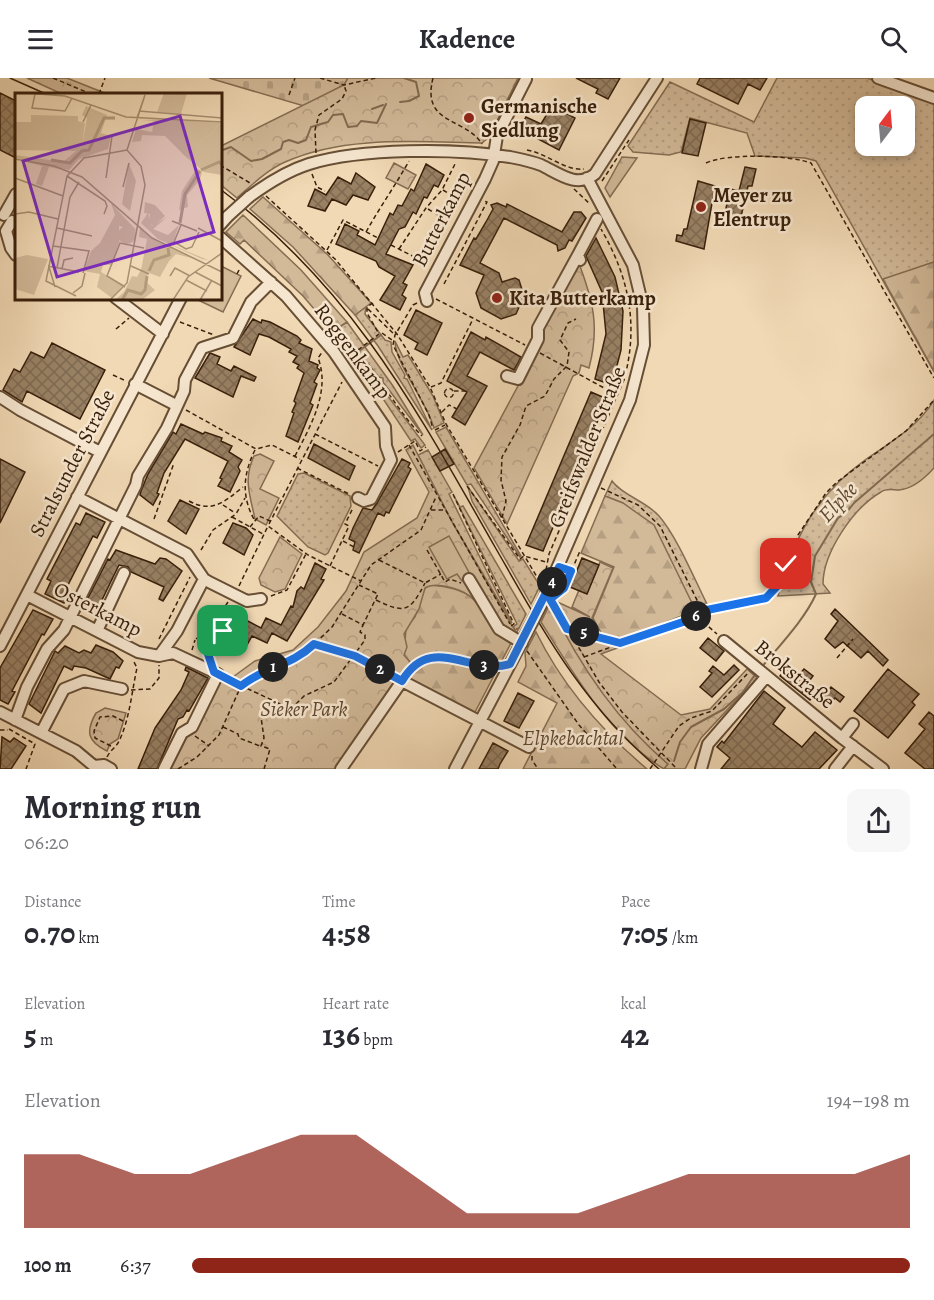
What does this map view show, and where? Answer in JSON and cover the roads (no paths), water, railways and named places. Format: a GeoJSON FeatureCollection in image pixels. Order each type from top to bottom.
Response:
{"type":"FeatureCollection","features":[{"type":"Feature","properties":{"kind":"street"},"geometry":{"type":"LineString","coordinates":[[222,223],[249,197],[296,169],[336,158],[414,153],[493,155],[528,161],[571,180],[590,183],[657,78]]}},
{"type":"Feature","properties":{"kind":"street"},"geometry":{"type":"LineString","coordinates":[[878,78],[934,98]]}},
{"type":"Feature","properties":{"kind":"street"},"geometry":{"type":"LineString","coordinates":[[493,155],[497,136],[526,79]]}},
{"type":"Feature","properties":{"kind":"street","name":"Butterkamp"},"geometry":{"type":"LineString","coordinates":[[427,301],[425,293],[476,196],[493,155]]}},
{"type":"Feature","properties":{"kind":"street","name":"Greifswalder Straße"},"geometry":{"type":"LineString","coordinates":[[455,769],[524,639],[559,567],[636,382],[644,345],[642,299],[633,265],[590,183]]}},
{"type":"Feature","properties":{"kind":"street"},"geometry":{"type":"LineString","coordinates":[[15,197],[6,231],[15,254]]}},
{"type":"Feature","properties":{"kind":"street"},"geometry":{"type":"LineString","coordinates":[[507,376],[518,379],[538,339],[538,328],[579,257],[597,219]]}},
{"type":"Feature","properties":{"kind":"street","name":"Roggenkamp"},"geometry":{"type":"LineString","coordinates":[[222,239],[271,282],[323,339],[350,374],[385,427],[389,465],[371,499],[364,501],[358,498]]}},
{"type":"Feature","properties":{"kind":"street"},"geometry":{"type":"LineString","coordinates":[[12,724],[27,687],[47,649],[64,630],[138,476],[184,391],[185,380],[202,348],[233,338],[251,302],[271,282]]}},
{"type":"Feature","properties":{"kind":"street"},"geometry":{"type":"LineString","coordinates":[[119,300],[163,334]]}},
{"type":"Feature","properties":{"kind":"street","name":"Stralsunder Straße"},"geometry":{"type":"LineString","coordinates":[[0,646],[179,300]]}},
{"type":"Feature","properties":{"kind":"street"},"geometry":{"type":"LineString","coordinates":[[135,384],[175,404]]}},
{"type":"Feature","properties":{"kind":"street"},"geometry":{"type":"LineString","coordinates":[[0,397],[100,452]]}},
{"type":"Feature","properties":{"kind":"street"},"geometry":{"type":"LineString","coordinates":[[77,497],[187,554],[204,579],[247,601],[261,599]]}},
{"type":"Feature","properties":{"kind":"street"},"geometry":{"type":"LineString","coordinates":[[97,631],[124,573]]}},
{"type":"Feature","properties":{"kind":"street"},"geometry":{"type":"LineString","coordinates":[[159,656],[177,631],[204,579]]}},
{"type":"Feature","properties":{"kind":"street"},"geometry":{"type":"LineString","coordinates":[[469,579],[499,629],[524,639]]}},
{"type":"Feature","properties":{"kind":"street","name":"Osterkamp"},"geometry":{"type":"LineString","coordinates":[[27,595],[138,652],[159,656],[173,653],[216,673],[192,727],[182,733],[164,769]]}},
{"type":"Feature","properties":{"kind":"street","name":"Brokstraße"},"geometry":{"type":"LineString","coordinates":[[724,641],[883,769]]}},
{"type":"Feature","properties":{"kind":"street"},"geometry":{"type":"LineString","coordinates":[[701,769],[708,744],[766,677]]}},
{"type":"Feature","properties":{"kind":"street"},"geometry":{"type":"LineString","coordinates":[[41,733],[64,689],[84,681],[127,690]]}},
{"type":"Feature","properties":{"kind":"street"},"geometry":{"type":"LineString","coordinates":[[341,769],[402,681],[529,747]]}},
{"type":"Feature","properties":{"kind":"street"},"geometry":{"type":"LineString","coordinates":[[0,712],[12,724],[41,733],[103,767]]}},
{"type":"Feature","properties":{"kind":"street","name":"Brokstraße"},"geometry":{"type":"LineString","coordinates":[[842,738],[853,724]]}},
{"type":"Feature","properties":{"kind":"street"},"geometry":{"type":"LineString","coordinates":[[835,769],[853,746]]}},
{"type":"Feature","properties":{"kind":"waterway"},"geometry":{"type":"LineString","coordinates":[[400,102],[419,96],[416,82],[404,78]]}},
{"type":"Feature","properties":{"kind":"waterway"},"geometry":{"type":"LineString","coordinates":[[222,150],[231,147],[251,161],[262,159],[281,149],[283,142],[289,140],[298,143],[306,140],[311,127],[328,122],[333,115],[343,114],[348,127],[357,126],[361,121],[377,123],[386,104]]}},
{"type":"Feature","properties":{"kind":"waterway"},"geometry":{"type":"LineString","coordinates":[[372,109],[383,105]]}},
{"type":"Feature","properties":{"kind":"waterway"},"geometry":{"type":"LineString","coordinates":[[359,351],[381,335]]}},
{"type":"Feature","properties":{"kind":"waterway","name":"Elpke"},"geometry":{"type":"LineString","coordinates":[[761,668],[791,632],[816,594],[811,582],[815,556],[838,518],[934,434]]}},
{"type":"Feature","properties":{"kind":"waterway","name":"Elpke"},"geometry":{"type":"LineString","coordinates":[[674,761],[680,742],[691,727],[724,709],[743,692],[754,676]]}},
{"type":"Feature","properties":{"kind":"tram line"},"geometry":{"type":"LineString","coordinates":[[10,78],[44,93]]}},
{"type":"Feature","properties":{"kind":"tram line"},"geometry":{"type":"LineString","coordinates":[[222,191],[266,227],[308,267],[344,309],[408,399],[566,666],[608,719],[659,769]]}},
{"type":"Feature","properties":{"kind":"place","name":"Germanische Siedlung"},"geometry":{"type":"Point","coordinates":[469,118]}},
{"type":"Feature","properties":{"kind":"place","name":"Meyer zu Elentrup"},"geometry":{"type":"Point","coordinates":[701,207]}},
{"type":"Feature","properties":{"kind":"place","name":"Kita Butterkamp"},"geometry":{"type":"Point","coordinates":[497,298]}},
{"type":"Feature","properties":{"kind":"park label","name":"Sieker Park"},"geometry":{"type":"Point","coordinates":[304,709]}},
{"type":"Feature","properties":{"kind":"park label","name":"Elpkebachtal"},"geometry":{"type":"Point","coordinates":[573,738]}}]}
